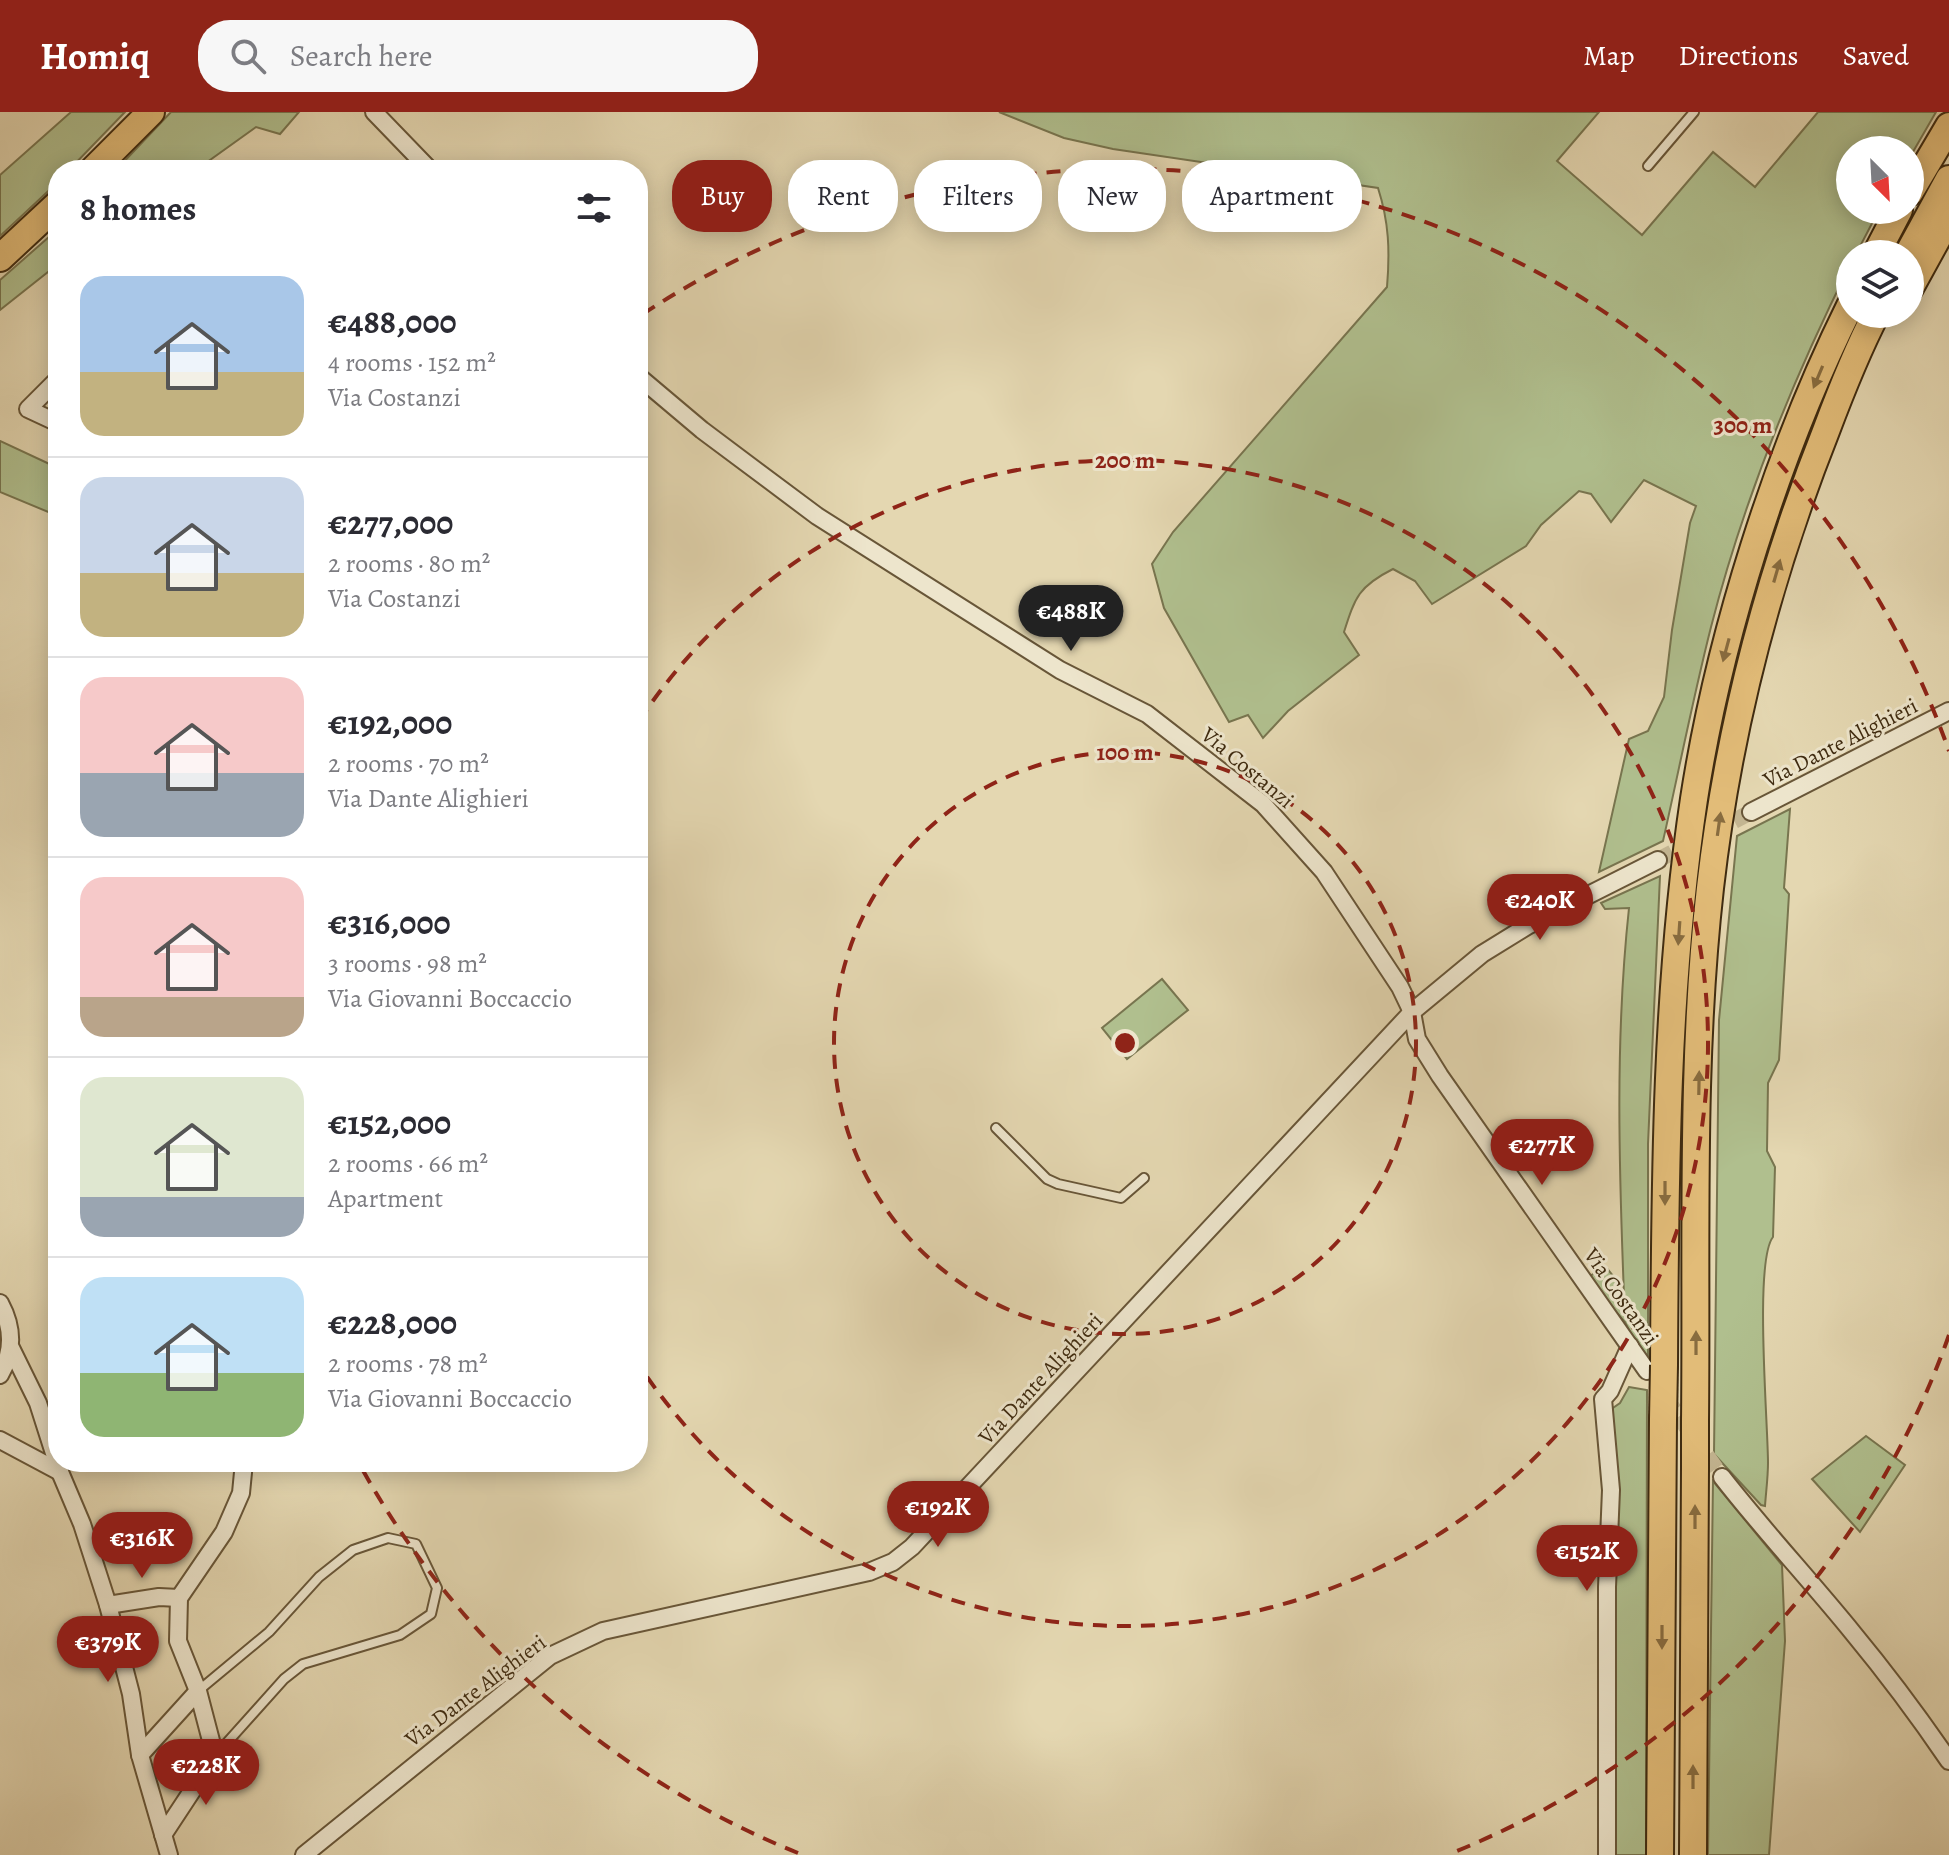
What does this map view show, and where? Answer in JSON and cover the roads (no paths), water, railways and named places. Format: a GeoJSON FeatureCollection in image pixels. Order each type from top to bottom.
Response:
{"type":"FeatureCollection","features":[{"type":"Feature","properties":{"kind":"highway"},"geometry":{"type":"LineString","coordinates":[[103,160],[151,112]]}},
{"type":"Feature","properties":{"kind":"highway"},"geometry":{"type":"LineString","coordinates":[[1924,168],[1949,126]]}},
{"type":"Feature","properties":{"kind":"highway"},"geometry":{"type":"LineString","coordinates":[[1916,240],[1949,179]]}},
{"type":"Feature","properties":{"kind":"highway"},"geometry":{"type":"LineString","coordinates":[[0,258],[48,213]]}},
{"type":"Feature","properties":{"kind":"highway"},"geometry":{"type":"LineString","coordinates":[[1924,263],[1949,217]]}},
{"type":"Feature","properties":{"kind":"highway"},"geometry":{"type":"LineString","coordinates":[[1660,1855],[1663,1419],[1656,1368],[1681,903],[1697,784],[1716,689],[1758,538],[1798,426],[1840,328]]}},
{"type":"Feature","properties":{"kind":"highway"},"geometry":{"type":"LineString","coordinates":[[1693,1855],[1701,999],[1710,887],[1726,778],[1745,686],[1779,563],[1815,457],[1869,328]]}},
{"type":"Feature","properties":{"kind":"highway"},"geometry":{"type":"LineString","coordinates":[[1855,359],[1883,328]]}},
{"type":"Feature","properties":{"kind":"street"},"geometry":{"type":"LineString","coordinates":[[374,112],[417,160]]}},
{"type":"Feature","properties":{"kind":"street","name":"Via Costanzi"},"geometry":{"type":"LineString","coordinates":[[648,384],[702,430],[817,516],[1060,670],[1147,714],[1263,804],[1324,872],[1400,987],[1412,1012],[1417,1039],[1440,1076],[1630,1346],[1656,1368]]}},
{"type":"Feature","properties":{"kind":"street"},"geometry":{"type":"LineString","coordinates":[[48,389],[28,409],[48,418]]}},
{"type":"Feature","properties":{"kind":"street","name":"Via Dante Alighieri"},"geometry":{"type":"LineString","coordinates":[[1751,812],[1949,711]]}},
{"type":"Feature","properties":{"kind":"street","name":"Via Dante Alighieri"},"geometry":{"type":"LineString","coordinates":[[304,1855],[550,1656],[603,1631],[869,1572],[893,1562],[912,1547],[1412,1012],[1482,954],[1529,925],[1658,860]]}},
{"type":"Feature","properties":{"kind":"street"},"geometry":{"type":"LineString","coordinates":[[0,1303],[10,1328],[11,1348],[38,1403],[48,1434]]}},
{"type":"Feature","properties":{"kind":"street"},"geometry":{"type":"LineString","coordinates":[[1607,1855],[1607,1601],[1611,1490],[1603,1399],[1610,1391],[1630,1346]]}},
{"type":"Feature","properties":{"kind":"street"},"geometry":{"type":"LineString","coordinates":[[0,1375],[11,1348]]}},
{"type":"Feature","properties":{"kind":"street"},"geometry":{"type":"LineString","coordinates":[[0,1440],[48,1466]]}},
{"type":"Feature","properties":{"kind":"street"},"geometry":{"type":"LineString","coordinates":[[60,1472],[82,1524],[108,1605],[131,1694],[140,1755],[169,1855]]}},
{"type":"Feature","properties":{"kind":"street"},"geometry":{"type":"LineString","coordinates":[[163,1835],[215,1756],[198,1691],[178,1641],[179,1598],[224,1532],[241,1493],[243,1472]]}},
{"type":"Feature","properties":{"kind":"street"},"geometry":{"type":"LineString","coordinates":[[1722,1477],[1853,1633],[1949,1761]]}},
{"type":"Feature","properties":{"kind":"street"},"geometry":{"type":"LineString","coordinates":[[108,1605],[159,1597],[179,1598]]}},
{"type":"Feature","properties":{"kind":"street"},"geometry":{"type":"LineString","coordinates":[[140,1755],[198,1691]]}},
{"type":"Feature","properties":{"kind":"lane"},"geometry":{"type":"LineString","coordinates":[[1648,166],[1694,112]]}},
{"type":"Feature","properties":{"kind":"lane"},"geometry":{"type":"LineString","coordinates":[[996,1128],[1039,1174],[1058,1184],[1121,1198],[1144,1178]]}},
{"type":"Feature","properties":{"kind":"lane"},"geometry":{"type":"LineString","coordinates":[[198,1691],[269,1632],[319,1577],[353,1550],[388,1538],[416,1544],[437,1588],[431,1614],[400,1635],[303,1664],[284,1679],[215,1756]]}},
{"type":"Feature","properties":{"kind":"tunnel"},"geometry":{"type":"LineString","coordinates":[[1713,832],[1751,812]]}},
{"type":"Feature","properties":{"kind":"tunnel"},"geometry":{"type":"LineString","coordinates":[[1658,860],[1692,842]]}},
{"type":"Feature","properties":{"kind":"tunnel"},"geometry":{"type":"LineString","coordinates":[[1665,1397],[1722,1477]]}}]}
